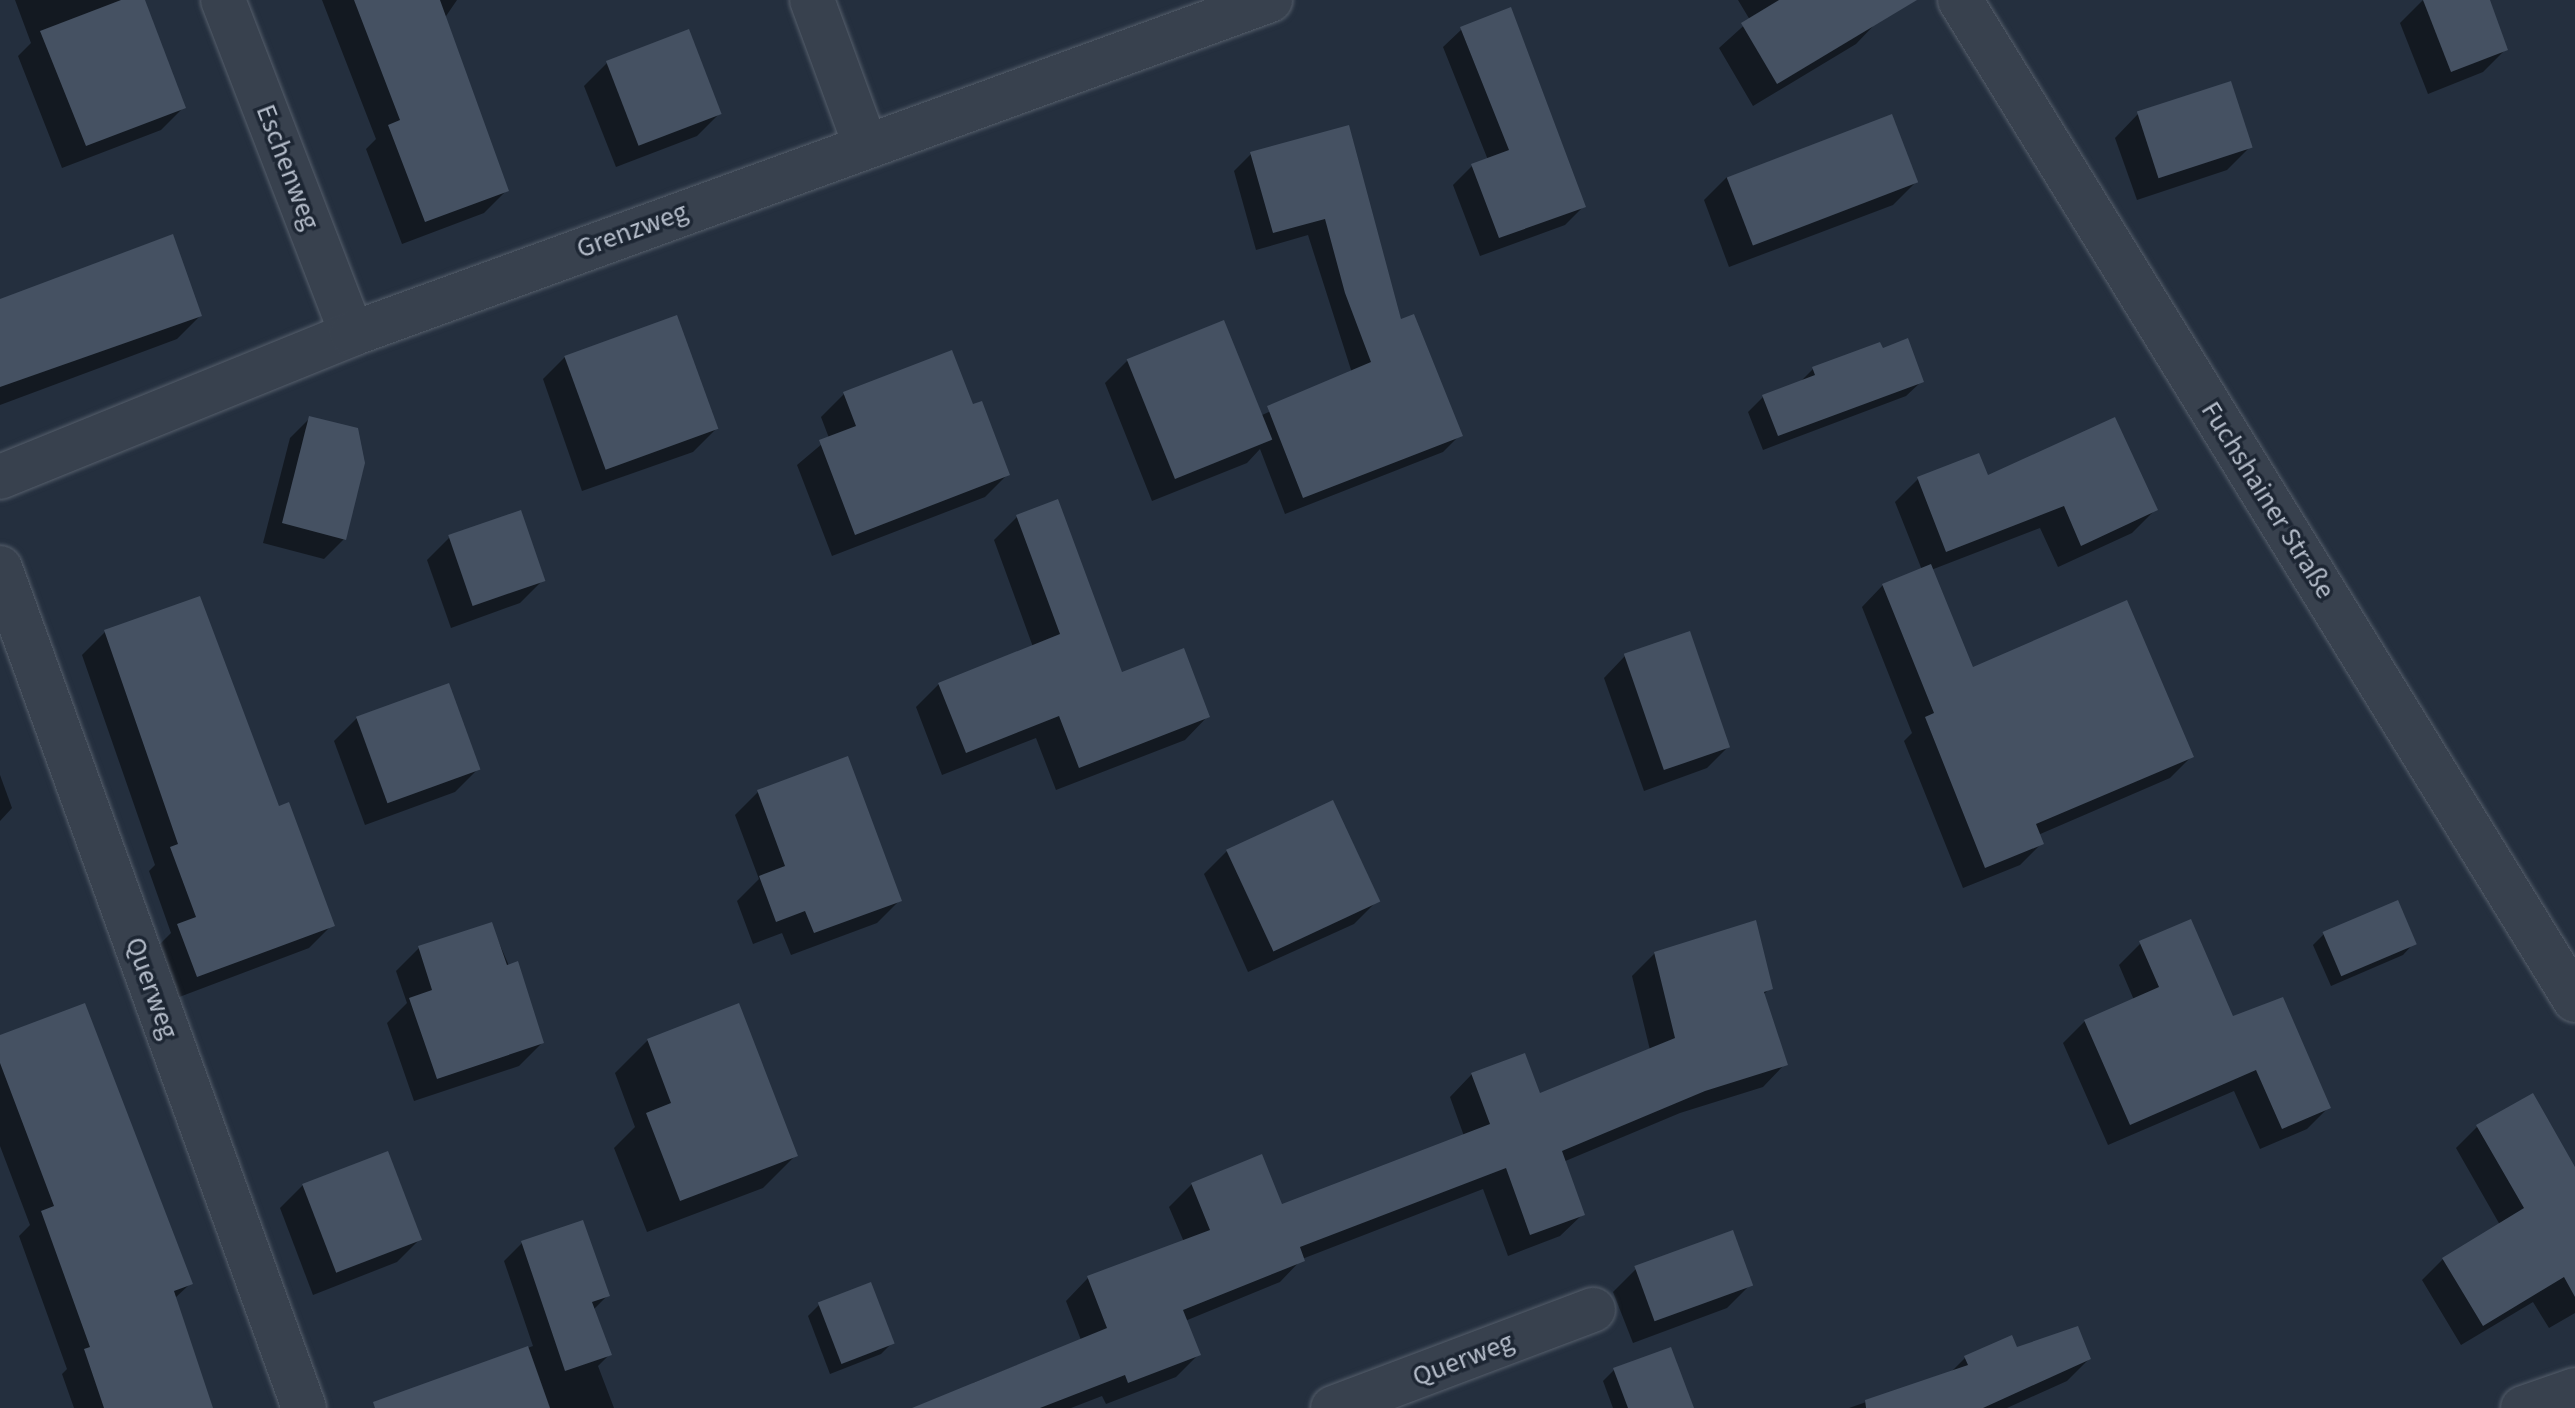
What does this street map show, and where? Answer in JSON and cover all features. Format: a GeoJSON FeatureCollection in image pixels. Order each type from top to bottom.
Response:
{"type":"FeatureCollection","features":[{"type":"Feature","properties":{"kind":"street","name":"Eschenweg"},"geometry":{"type":"LineString","coordinates":[[223,0],[352,334]]}},
{"type":"Feature","properties":{"kind":"street"},"geometry":{"type":"LineString","coordinates":[[812,0],[865,144]]}},
{"type":"Feature","properties":{"kind":"street","name":"Grenzweg"},"geometry":{"type":"LineString","coordinates":[[0,477],[352,334],[865,144],[1270,0]]}},
{"type":"Feature","properties":{"kind":"street","name":"Fuchshainer Straße"},"geometry":{"type":"LineString","coordinates":[[1960,0],[2575,1000]]}},
{"type":"Feature","properties":{"kind":"street","name":"Querweg"},"geometry":{"type":"LineString","coordinates":[[0,568],[304,1408]]}},
{"type":"Feature","properties":{"kind":"street","name":"Querweg"},"geometry":{"type":"LineString","coordinates":[[1333,1408],[1593,1310]]}},
{"type":"Feature","properties":{"kind":"street"},"geometry":{"type":"LineString","coordinates":[[2523,1408],[2575,1390]]}},
{"type":"Feature","properties":{"kind":"building"},"geometry":{"type":"Polygon","coordinates":[[[121,0],[145,0],[186,108],[86,146],[40,31],[121,0]]]}},
{"type":"Feature","properties":{"kind":"building"},"geometry":{"type":"Polygon","coordinates":[[[354,0],[440,0],[509,191],[425,222],[388,125],[400,120],[354,0]]]}},
{"type":"Feature","properties":{"kind":"building"},"geometry":{"type":"Polygon","coordinates":[[[1779,0],[1917,0],[1777,84],[1741,23],[1779,0]]]}},
{"type":"Feature","properties":{"kind":"building"},"geometry":{"type":"Polygon","coordinates":[[[2423,0],[2490,0],[2508,50],[2451,72],[2423,0]]]}},
{"type":"Feature","properties":{"kind":"building"},"geometry":{"type":"Polygon","coordinates":[[[1511,7],[1586,207],[1499,238],[1471,164],[1509,150],[1460,27],[1511,7]]]}},
{"type":"Feature","properties":{"kind":"building"},"geometry":{"type":"Polygon","coordinates":[[[689,29],[722,114],[639,146],[606,61],[689,29]]]}},
{"type":"Feature","properties":{"kind":"building"},"geometry":{"type":"Polygon","coordinates":[[[2231,81],[2253,148],[2158,178],[2137,112],[2231,81]]]}},
{"type":"Feature","properties":{"kind":"building"},"geometry":{"type":"Polygon","coordinates":[[[1892,114],[1918,182],[1753,246],[1727,177],[1892,114]]]}},
{"type":"Feature","properties":{"kind":"building"},"geometry":{"type":"Polygon","coordinates":[[[1349,125],[1401,319],[1414,314],[1463,436],[1303,498],[1267,406],[1371,362],[1345,293],[1325,219],[1273,233],[1250,152],[1349,125]]]}},
{"type":"Feature","properties":{"kind":"building"},"geometry":{"type":"Polygon","coordinates":[[[173,234],[202,316],[0,387],[0,299],[173,234]]]}},
{"type":"Feature","properties":{"kind":"building"},"geometry":{"type":"Polygon","coordinates":[[[677,315],[718,429],[606,470],[564,356],[677,315]]]}},
{"type":"Feature","properties":{"kind":"building"},"geometry":{"type":"Polygon","coordinates":[[[1224,320],[1272,440],[1175,479],[1127,359],[1224,320]]]}},
{"type":"Feature","properties":{"kind":"building"},"geometry":{"type":"Polygon","coordinates":[[[1908,338],[1924,382],[1778,436],[1762,395],[1815,375],[1812,367],[1880,342],[1883,348],[1908,338]]]}},
{"type":"Feature","properties":{"kind":"building"},"geometry":{"type":"Polygon","coordinates":[[[952,350],[973,404],[982,401],[1010,475],[855,535],[819,440],[856,426],[843,392],[952,350]]]}},
{"type":"Feature","properties":{"kind":"building"},"geometry":{"type":"Polygon","coordinates":[[[309,416],[358,428],[365,463],[346,540],[282,523],[309,416]]]}},
{"type":"Feature","properties":{"kind":"building"},"geometry":{"type":"Polygon","coordinates":[[[2115,417],[2158,510],[2081,546],[2064,506],[1946,552],[1917,477],[1979,453],[1988,475],[2115,417]]]}},
{"type":"Feature","properties":{"kind":"building"},"geometry":{"type":"Polygon","coordinates":[[[1058,499],[1122,672],[1184,648],[1210,717],[1079,768],[1059,716],[966,753],[938,683],[1060,634],[1016,515],[1058,499]]]}},
{"type":"Feature","properties":{"kind":"building"},"geometry":{"type":"Polygon","coordinates":[[[521,510],[545,581],[473,606],[448,535],[521,510]]]}},
{"type":"Feature","properties":{"kind":"building"},"geometry":{"type":"Polygon","coordinates":[[[1931,564],[1973,667],[2127,600],[2194,757],[2036,824],[2044,844],[1985,868],[1925,717],[1934,713],[1882,584],[1931,564]]]}},
{"type":"Feature","properties":{"kind":"building"},"geometry":{"type":"Polygon","coordinates":[[[200,596],[279,806],[289,802],[335,926],[197,977],[177,924],[196,917],[170,847],[178,844],[104,630],[200,596]]]}},
{"type":"Feature","properties":{"kind":"building"},"geometry":{"type":"Polygon","coordinates":[[[1690,631],[1730,747],[1664,770],[1624,654],[1690,631]]]}},
{"type":"Feature","properties":{"kind":"building"},"geometry":{"type":"Polygon","coordinates":[[[449,683],[480,769],[387,803],[356,717],[449,683]]]}},
{"type":"Feature","properties":{"kind":"building"},"geometry":{"type":"Polygon","coordinates":[[[848,756],[902,901],[814,933],[805,911],[776,922],[759,876],[785,866],[757,790],[848,756]]]}},
{"type":"Feature","properties":{"kind":"building"},"geometry":{"type":"Polygon","coordinates":[[[1333,800],[1380,902],[1273,951],[1226,850],[1333,800]]]}},
{"type":"Feature","properties":{"kind":"building"},"geometry":{"type":"Polygon","coordinates":[[[2398,900],[2417,944],[2341,976],[2323,932],[2398,900]]]}},
{"type":"Feature","properties":{"kind":"building"},"geometry":{"type":"Polygon","coordinates":[[[2191,919],[2233,1016],[2283,997],[2331,1108],[2282,1129],[2256,1070],[2130,1125],[2084,1020],[2159,987],[2139,941],[2191,919]]]}},
{"type":"Feature","properties":{"kind":"building"},"geometry":{"type":"Polygon","coordinates":[[[1756,920],[1773,989],[1764,992],[1788,1065],[1705,1091],[1562,1151],[1585,1215],[1530,1235],[1506,1168],[1300,1247],[1305,1261],[1183,1310],[1201,1355],[1128,1383],[1125,1375],[1040,1408],[912,1408],[1107,1328],[1087,1276],[1210,1230],[1191,1183],[1262,1154],[1282,1204],[1490,1124],[1471,1073],[1525,1053],[1540,1093],[1675,1038],[1654,952],[1756,920]]]}},
{"type":"Feature","properties":{"kind":"building"},"geometry":{"type":"Polygon","coordinates":[[[492,922],[507,965],[518,961],[544,1043],[437,1079],[409,998],[432,990],[418,946],[492,922]]]}},
{"type":"Feature","properties":{"kind":"building"},"geometry":{"type":"Polygon","coordinates":[[[85,1003],[193,1284],[174,1291],[213,1408],[104,1408],[84,1349],[90,1347],[41,1211],[54,1206],[0,1063],[0,1035],[85,1003]]]}},
{"type":"Feature","properties":{"kind":"building"},"geometry":{"type":"Polygon","coordinates":[[[739,1003],[798,1156],[680,1201],[646,1113],[671,1103],[647,1039],[739,1003]]]}},
{"type":"Feature","properties":{"kind":"building"},"geometry":{"type":"Polygon","coordinates":[[[2533,1093],[2575,1167],[2575,1297],[2564,1277],[2483,1326],[2442,1258],[2524,1208],[2476,1125],[2533,1093]]]}},
{"type":"Feature","properties":{"kind":"building"},"geometry":{"type":"Polygon","coordinates":[[[388,1151],[422,1240],[336,1273],[302,1184],[388,1151]]]}},
{"type":"Feature","properties":{"kind":"building"},"geometry":{"type":"Polygon","coordinates":[[[583,1220],[610,1296],[592,1302],[612,1355],[565,1371],[521,1241],[583,1220]]]}},
{"type":"Feature","properties":{"kind":"building"},"geometry":{"type":"Polygon","coordinates":[[[1733,1230],[1753,1285],[1655,1321],[1634,1266],[1733,1230]]]}},
{"type":"Feature","properties":{"kind":"building"},"geometry":{"type":"Polygon","coordinates":[[[871,1282],[895,1344],[841,1364],[818,1302],[871,1282]]]}},
{"type":"Feature","properties":{"kind":"building"},"geometry":{"type":"Polygon","coordinates":[[[2078,1326],[2091,1359],[1983,1408],[1866,1408],[1865,1400],[1968,1365],[1964,1356],[2012,1335],[2017,1347],[2078,1326]]]}},
{"type":"Feature","properties":{"kind":"building"},"geometry":{"type":"Polygon","coordinates":[[[528,1346],[550,1408],[375,1408],[373,1402],[528,1346]]]}},
{"type":"Feature","properties":{"kind":"building"},"geometry":{"type":"Polygon","coordinates":[[[1671,1347],[1694,1408],[1628,1408],[1613,1368],[1671,1347]]]}}]}
